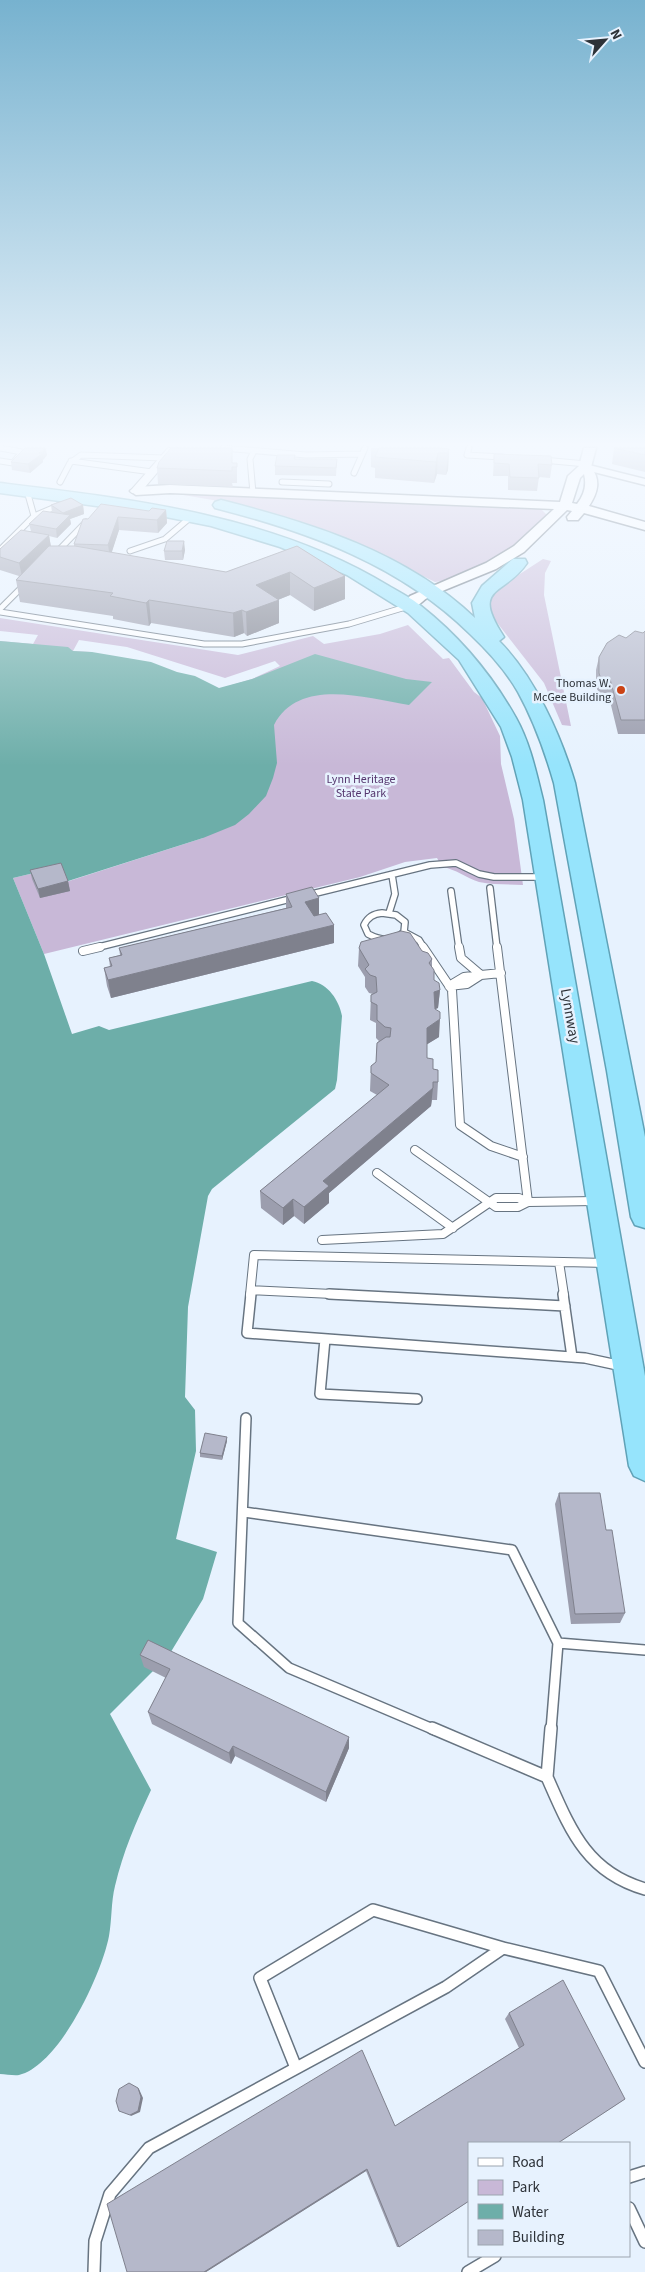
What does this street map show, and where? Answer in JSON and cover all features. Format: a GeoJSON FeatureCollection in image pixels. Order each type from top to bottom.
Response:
{"type":"FeatureCollection","features":[{"type":"Feature","properties":{"kind":"highway","name":"Lynnway"},"geometry":{"type":"LineString","coordinates":[[314,554],[358,574],[408,606],[440,631],[470,662],[490,689],[506,717],[520,749],[529,783],[547,877],[645,1466]]}},
{"type":"Feature","properties":{"kind":"highway"},"geometry":{"type":"LineString","coordinates":[[368,554],[444,591],[518,676]]}},
{"type":"Feature","properties":{"kind":"highway"},"geometry":{"type":"LineString","coordinates":[[519,563],[486,592],[480,606],[482,614],[536,708],[549,736],[565,785],[641,1169],[645,1217]]}},
{"type":"Feature","properties":{"kind":"main road"},"geometry":{"type":"LineString","coordinates":[[444,591],[509,554]]}},
{"type":"Feature","properties":{"kind":"main road"},"geometry":{"type":"LineString","coordinates":[[408,606],[519,563],[531,554]]}},
{"type":"Feature","properties":{"kind":"lane"},"geometry":{"type":"LineString","coordinates":[[48,560],[54,554]]}},
{"type":"Feature","properties":{"kind":"lane"},"geometry":{"type":"LineString","coordinates":[[0,610],[27,581]]}},
{"type":"Feature","properties":{"kind":"lane"},"geometry":{"type":"LineString","coordinates":[[0,610],[220,646],[242,644],[349,624],[408,606]]}},
{"type":"Feature","properties":{"kind":"lane"},"geometry":{"type":"LineString","coordinates":[[83,951],[430,865],[449,863],[494,877],[547,877]]}},
{"type":"Feature","properties":{"kind":"lane"},"geometry":{"type":"LineString","coordinates":[[389,913],[396,899],[392,875]]}},
{"type":"Feature","properties":{"kind":"lane"},"geometry":{"type":"LineString","coordinates":[[490,888],[528,1202]]}},
{"type":"Feature","properties":{"kind":"lane"},"geometry":{"type":"LineString","coordinates":[[451,891],[461,958],[481,975]]}},
{"type":"Feature","properties":{"kind":"lane"},"geometry":{"type":"LineString","coordinates":[[382,912],[389,913],[396,915],[405,922],[404,932],[388,940],[374,938],[368,934],[364,925],[370,916],[382,912]]}},
{"type":"Feature","properties":{"kind":"lane"},"geometry":{"type":"LineString","coordinates":[[404,932],[419,940],[452,990],[460,1125],[491,1146],[523,1157]]}},
{"type":"Feature","properties":{"kind":"lane"},"geometry":{"type":"LineString","coordinates":[[450,986],[460,986],[476,980],[481,975],[501,973]]}},
{"type":"Feature","properties":{"kind":"lane"},"geometry":{"type":"LineString","coordinates":[[415,1150],[496,1207],[518,1207],[528,1202],[601,1200]]}},
{"type":"Feature","properties":{"kind":"lane"},"geometry":{"type":"LineString","coordinates":[[377,1173],[454,1228]]}},
{"type":"Feature","properties":{"kind":"lane"},"geometry":{"type":"LineString","coordinates":[[322,1240],[429,1237],[443,1234],[490,1203]]}},
{"type":"Feature","properties":{"kind":"lane"},"geometry":{"type":"LineString","coordinates":[[611,1263],[254,1255],[247,1333],[572,1357],[628,1367]]}},
{"type":"Feature","properties":{"kind":"lane"},"geometry":{"type":"LineString","coordinates":[[559,1262],[572,1357]]}},
{"type":"Feature","properties":{"kind":"lane"},"geometry":{"type":"LineString","coordinates":[[251,1290],[565,1306]]}},
{"type":"Feature","properties":{"kind":"lane"},"geometry":{"type":"LineString","coordinates":[[325,1339],[320,1394],[417,1400]]}},
{"type":"Feature","properties":{"kind":"lane"},"geometry":{"type":"LineString","coordinates":[[246,1418],[244,1512],[238,1623],[289,1668],[547,1777]]}},
{"type":"Feature","properties":{"kind":"lane"},"geometry":{"type":"LineString","coordinates":[[244,1512],[512,1550],[558,1643],[547,1777],[579,1843],[610,1877],[645,1889]]}},
{"type":"Feature","properties":{"kind":"lane"},"geometry":{"type":"LineString","coordinates":[[558,1643],[645,1650]]}},
{"type":"Feature","properties":{"kind":"lane"},"geometry":{"type":"LineString","coordinates":[[296,2068],[260,1978],[374,1910],[503,1948],[599,1971],[645,2062]]}},
{"type":"Feature","properties":{"kind":"lane"},"geometry":{"type":"LineString","coordinates":[[94,2272],[94,2241],[110,2194],[150,2148],[446,1987],[503,1948]]}},
{"type":"Feature","properties":{"kind":"lane"},"geometry":{"type":"LineString","coordinates":[[630,2177],[645,2172]]}},
{"type":"Feature","properties":{"kind":"lane"},"geometry":{"type":"LineString","coordinates":[[630,2210],[645,2242]]}},
{"type":"Feature","properties":{"kind":"lane"},"geometry":{"type":"LineString","coordinates":[[468,2272],[492,2257]]}},
{"type":"Feature","properties":{"kind":"green space"},"geometry":{"type":"Polygon","coordinates":[[[378,554],[500,554],[463,574],[435,582],[378,554]]]}},
{"type":"Feature","properties":{"kind":"green space"},"geometry":{"type":"Polygon","coordinates":[[[543,559],[551,561],[545,573],[544,595],[571,726],[562,725],[544,683],[488,611],[491,594],[494,591],[543,559]]]}},
{"type":"Feature","properties":{"kind":"green space","name":"Lynn Heritage State Park"},"geometry":{"type":"Polygon","coordinates":[[[0,618],[238,655],[313,636],[324,644],[380,634],[408,625],[443,659],[449,658],[474,692],[482,698],[500,736],[501,764],[514,819],[523,885],[479,882],[442,867],[437,858],[405,862],[360,877],[44,954],[13,878],[59,867],[66,882],[203,838],[222,688],[252,679],[280,666],[275,661],[225,678],[127,647],[79,640],[73,651],[91,652],[87,659],[0,723],[0,641],[33,644],[38,635],[0,631],[0,618]]]}},
{"type":"Feature","properties":{"kind":"water"},"geometry":{"type":"Polygon","coordinates":[[[0,641],[68,647],[73,651],[92,652],[151,662],[177,672],[195,676],[219,688],[252,679],[315,654],[406,679],[432,682],[409,705],[373,698],[334,694],[316,696],[299,701],[285,710],[274,725],[277,763],[266,796],[249,814],[235,825],[203,838],[65,882],[59,867],[13,878],[44,954],[72,1034],[99,1026],[109,1030],[312,981],[328,989],[338,1004],[342,1016],[335,1089],[212,1189],[208,1196],[188,1307],[185,1397],[195,1410],[196,1451],[176,1539],[217,1552],[203,1599],[169,1655],[110,1714],[151,1790],[135,1825],[118,1873],[109,1936],[98,1972],[88,1994],[64,2036],[49,2054],[34,2068],[19,2075],[0,2074],[0,641]]]}},
{"type":"Feature","properties":{"kind":"building"},"geometry":{"type":"Polygon","coordinates":[[[0,554],[29,554],[19,563],[0,557],[0,554]]]}},
{"type":"Feature","properties":{"kind":"building"},"geometry":{"type":"Polygon","coordinates":[[[41,554],[122,554],[226,572],[275,554],[310,554],[345,576],[314,588],[290,572],[256,585],[279,600],[246,612],[242,610],[233,613],[149,600],[146,603],[110,596],[113,593],[16,580],[41,554]]]}},
{"type":"Feature","properties":{"kind":"building","name":"Thomas W. McGee Building"},"geometry":{"type":"Polygon","coordinates":[[[635,631],[643,633],[645,631],[645,720],[621,720],[610,679],[601,679],[599,657],[607,643],[619,635],[626,638],[635,631]]]}},
{"type":"Feature","properties":{"kind":"building"},"geometry":{"type":"Polygon","coordinates":[[[61,863],[68,881],[38,889],[30,870],[61,863]]]}},
{"type":"Feature","properties":{"kind":"building"},"geometry":{"type":"Polygon","coordinates":[[[312,887],[319,898],[305,902],[314,916],[326,913],[334,925],[108,980],[104,968],[112,966],[109,958],[122,955],[119,948],[292,907],[286,894],[312,887]]]}},
{"type":"Feature","properties":{"kind":"building"},"geometry":{"type":"Polygon","coordinates":[[[401,931],[410,933],[422,951],[428,953],[432,959],[429,963],[434,970],[434,980],[439,983],[440,990],[434,992],[435,1009],[440,1012],[440,1019],[427,1028],[427,1058],[433,1059],[433,1069],[438,1070],[438,1082],[433,1082],[433,1088],[323,1181],[329,1186],[304,1207],[293,1199],[283,1208],[260,1191],[389,1085],[371,1073],[371,1066],[376,1062],[377,1043],[386,1037],[390,1037],[391,1028],[385,1027],[377,1020],[377,1005],[371,1002],[371,995],[377,992],[376,977],[370,975],[365,969],[369,965],[359,948],[361,942],[401,931]]]}},
{"type":"Feature","properties":{"kind":"building"},"geometry":{"type":"Polygon","coordinates":[[[205,1433],[227,1437],[222,1456],[200,1453],[205,1433]]]}},
{"type":"Feature","properties":{"kind":"building"},"geometry":{"type":"Polygon","coordinates":[[[559,1493],[600,1493],[606,1530],[612,1530],[625,1613],[575,1614],[559,1493]]]}},
{"type":"Feature","properties":{"kind":"building"},"geometry":{"type":"Polygon","coordinates":[[[148,1640],[349,1737],[326,1792],[233,1746],[229,1753],[148,1712],[170,1669],[140,1655],[148,1640]]]}},
{"type":"Feature","properties":{"kind":"building"},"geometry":{"type":"Polygon","coordinates":[[[563,1980],[625,2099],[560,2142],[468,2142],[468,2202],[399,2247],[367,2169],[204,2272],[127,2272],[107,2204],[362,2050],[395,2126],[524,2045],[509,2013],[563,1980]]]}},
{"type":"Feature","properties":{"kind":"building"},"geometry":{"type":"Polygon","coordinates":[[[129,2083],[138,2088],[141,2097],[138,2111],[130,2115],[119,2111],[116,2101],[119,2089],[129,2083]]]}},
{"type":"Feature","properties":{"kind":"place","name":"Thomas W. McGee Building"},"geometry":{"type":"Point","coordinates":[621,690]}}]}
